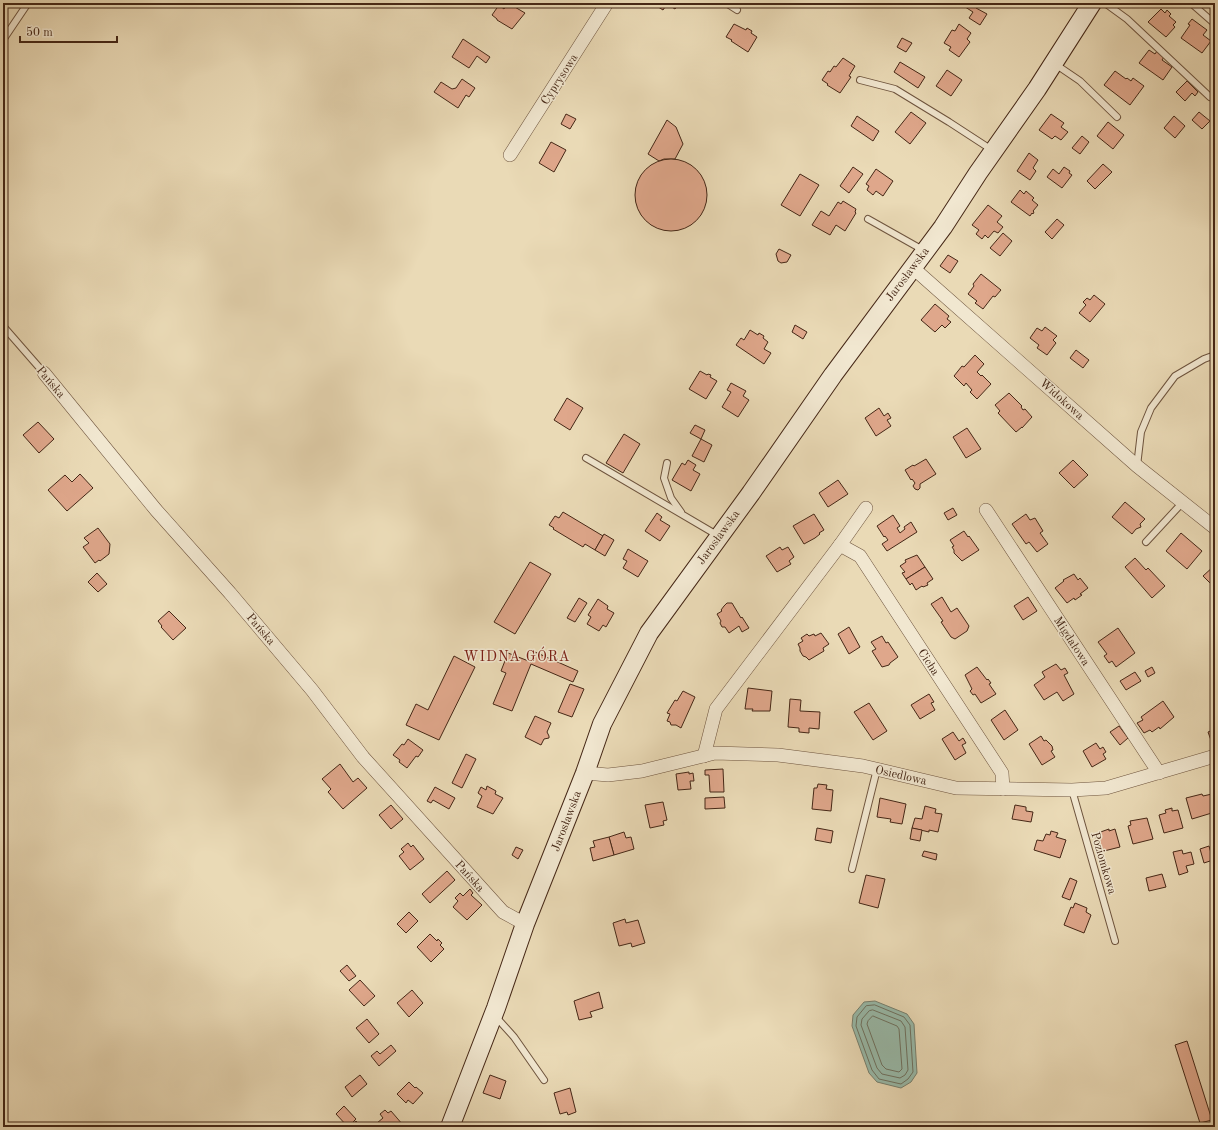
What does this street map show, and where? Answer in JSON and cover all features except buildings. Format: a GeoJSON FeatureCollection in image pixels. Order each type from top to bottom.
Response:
{"type":"FeatureCollection","features":[{"type":"Feature","properties":{"kind":"main road","name":"Jarosławska"},"geometry":{"type":"LineString","coordinates":[[450,1127],[525,924],[585,773],[602,724],[649,633],[751,493],[833,375],[943,227],[1092,3]]}},
{"type":"Feature","properties":{"kind":"street","name":"Cyprysowa"},"geometry":{"type":"LineString","coordinates":[[510,155],[607,3]]}},
{"type":"Feature","properties":{"kind":"street","name":"Widokowa"},"geometry":{"type":"LineString","coordinates":[[912,267],[1137,466],[1215,528]]}},
{"type":"Feature","properties":{"kind":"street","name":"Pańska"},"geometry":{"type":"LineString","coordinates":[[44,373],[156,510],[230,593],[312,690],[363,757],[502,912],[525,924]]}},
{"type":"Feature","properties":{"kind":"street"},"geometry":{"type":"LineString","coordinates":[[704,756],[716,709],[840,545],[866,508]]}},
{"type":"Feature","properties":{"kind":"street","name":"Migdałowa"},"geometry":{"type":"LineString","coordinates":[[986,510],[1159,773]]}},
{"type":"Feature","properties":{"kind":"street","name":"Cicha"},"geometry":{"type":"LineString","coordinates":[[840,545],[860,556],[1002,774],[1003,789]]}},
{"type":"Feature","properties":{"kind":"street","name":"Osiedlowa"},"geometry":{"type":"LineString","coordinates":[[585,773],[608,774],[642,771],[716,753],[778,755],[863,766],[956,788],[1072,790],[1106,788],[1215,756]]}},
{"type":"Feature","properties":{"kind":"lane"},"geometry":{"type":"LineString","coordinates":[[3,40],[28,3]]}},
{"type":"Feature","properties":{"kind":"lane"},"geometry":{"type":"LineString","coordinates":[[726,3],[737,10]]}},
{"type":"Feature","properties":{"kind":"lane"},"geometry":{"type":"LineString","coordinates":[[1105,3],[1127,19],[1210,97]]}},
{"type":"Feature","properties":{"kind":"lane"},"geometry":{"type":"LineString","coordinates":[[1191,3],[1215,24]]}},
{"type":"Feature","properties":{"kind":"lane"},"geometry":{"type":"LineString","coordinates":[[1053,63],[1080,81],[1117,118]]}},
{"type":"Feature","properties":{"kind":"lane"},"geometry":{"type":"LineString","coordinates":[[860,80],[895,89],[993,151]]}},
{"type":"Feature","properties":{"kind":"lane"},"geometry":{"type":"LineString","coordinates":[[868,219],[925,251]]}},
{"type":"Feature","properties":{"kind":"lane","name":"Pańska"},"geometry":{"type":"LineString","coordinates":[[3,326],[44,373]]}},
{"type":"Feature","properties":{"kind":"lane"},"geometry":{"type":"LineString","coordinates":[[1137,466],[1141,432],[1151,408],[1175,376],[1204,359],[1215,355]]}},
{"type":"Feature","properties":{"kind":"lane"},"geometry":{"type":"LineString","coordinates":[[586,458],[719,536]]}},
{"type":"Feature","properties":{"kind":"lane"},"geometry":{"type":"LineString","coordinates":[[667,463],[664,478],[671,498],[683,515]]}},
{"type":"Feature","properties":{"kind":"lane"},"geometry":{"type":"LineString","coordinates":[[1146,542],[1183,502]]}},
{"type":"Feature","properties":{"kind":"lane"},"geometry":{"type":"LineString","coordinates":[[852,869],[877,769]]}},
{"type":"Feature","properties":{"kind":"lane","name":"Poziomkowa"},"geometry":{"type":"LineString","coordinates":[[1072,790],[1115,941]]}},
{"type":"Feature","properties":{"kind":"lane"},"geometry":{"type":"LineString","coordinates":[[493,1014],[514,1037],[544,1080]]}},
{"type":"Feature","properties":{"kind":"water"},"geometry":{"type":"Polygon","coordinates":[[[875,1001],[907,1014],[914,1024],[917,1073],[911,1082],[901,1088],[877,1082],[869,1073],[852,1026],[853,1015],[864,1002],[875,1001]]]}},
{"type":"Feature","properties":{"kind":"district","name":"WIDNA GÓRA"},"geometry":{"type":"Point","coordinates":[517,656]}}]}
